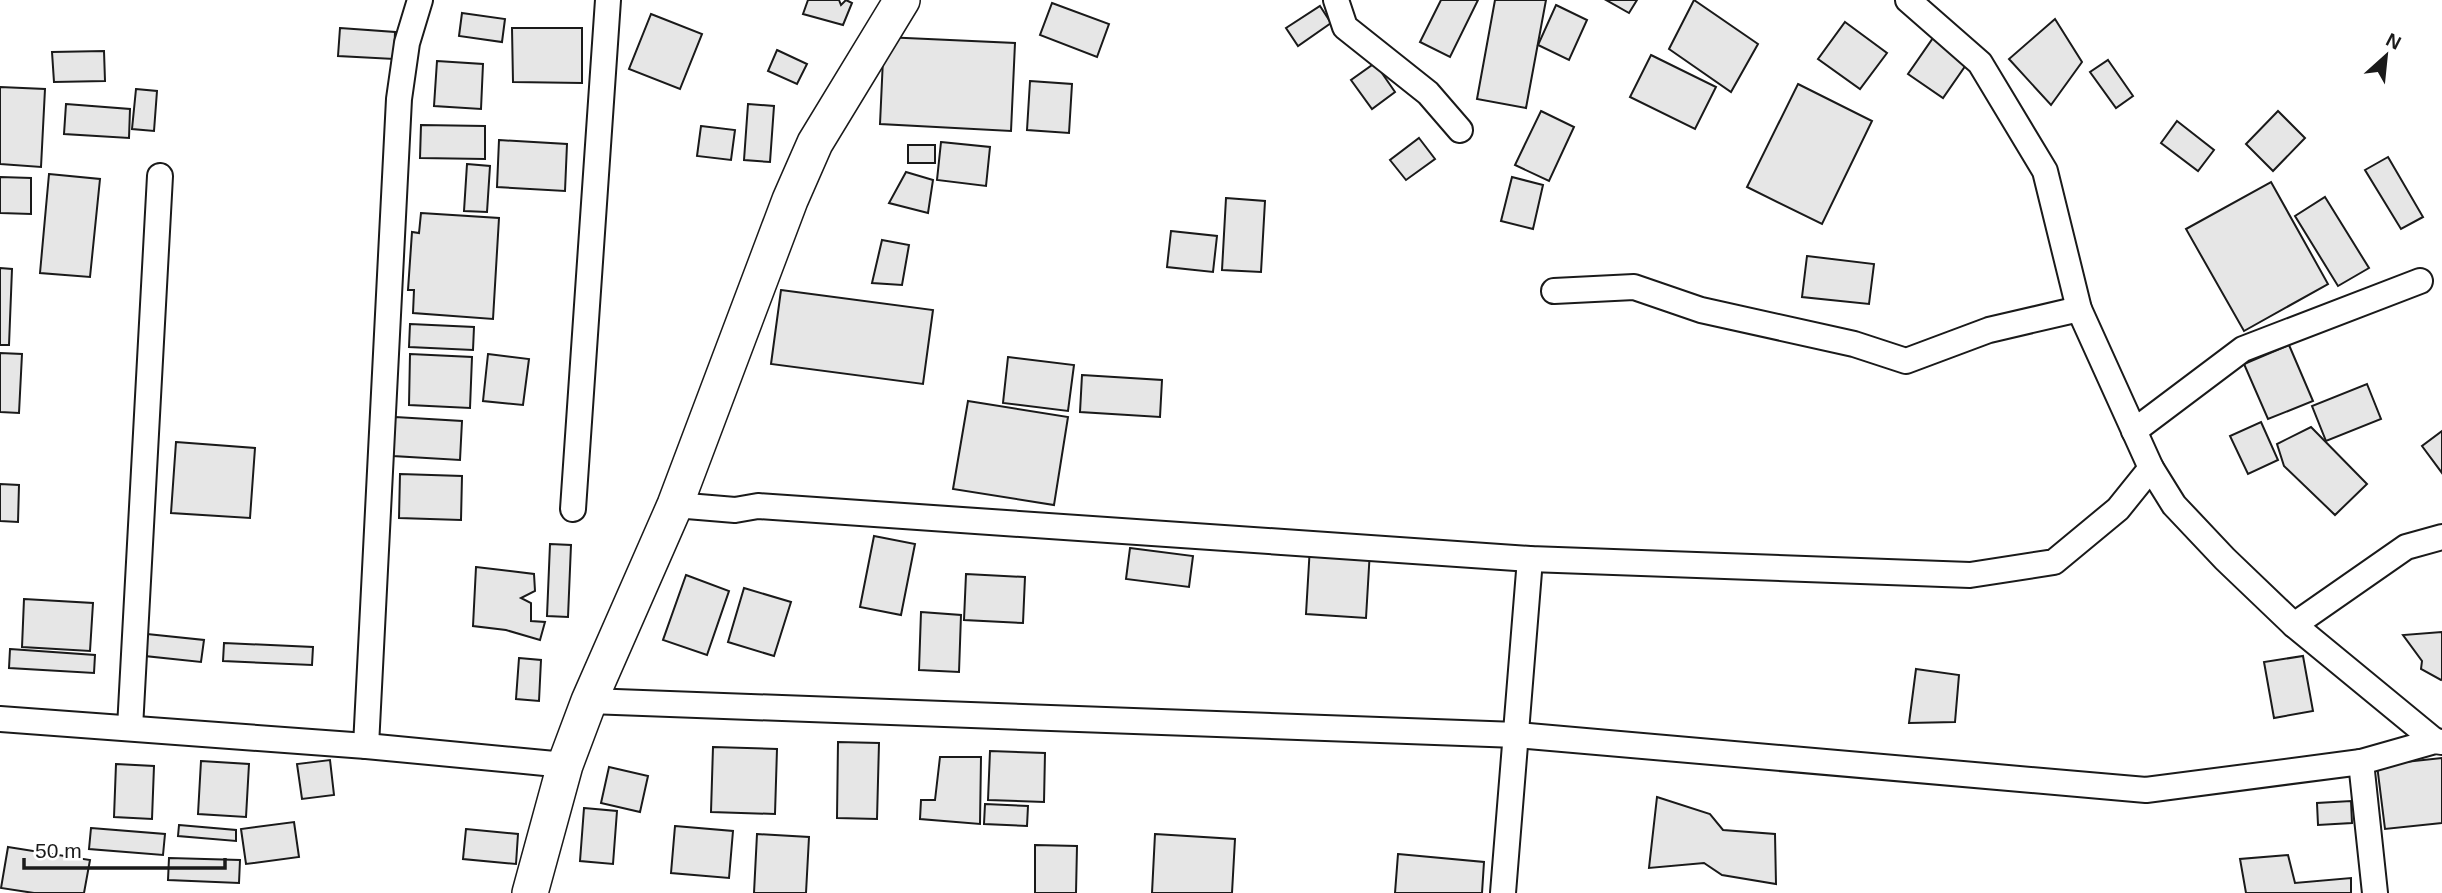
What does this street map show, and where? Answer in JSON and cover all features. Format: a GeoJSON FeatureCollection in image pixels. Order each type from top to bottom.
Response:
{"type":"FeatureCollection","features":[{"type":"Feature","properties":{"kind":"main road"},"geometry":{"type":"LineString","coordinates":[[530,893],[565,765],[589,701],[675,505],[790,200],[815,143],[902,0]]}},
{"type":"Feature","properties":{"kind":"street"},"geometry":{"type":"LineString","coordinates":[[366,746],[398,99],[407,43],[420,0]]}},
{"type":"Feature","properties":{"kind":"street"},"geometry":{"type":"LineString","coordinates":[[573,509],[608,0]]}},
{"type":"Feature","properties":{"kind":"street"},"geometry":{"type":"LineString","coordinates":[[1336,0],[1345,27],[1428,93],[1460,130]]}},
{"type":"Feature","properties":{"kind":"street"},"geometry":{"type":"LineString","coordinates":[[1908,0],[1980,63],[2045,171],[2078,309],[2151,468],[2174,505],[2225,559],[2294,625],[2438,742]]}},
{"type":"Feature","properties":{"kind":"street"},"geometry":{"type":"LineString","coordinates":[[130,728],[160,176]]}},
{"type":"Feature","properties":{"kind":"street"},"geometry":{"type":"LineString","coordinates":[[2134,431],[2243,349],[2420,281]]}},
{"type":"Feature","properties":{"kind":"street"},"geometry":{"type":"LineString","coordinates":[[1554,291],[1634,287],[1701,310],[1854,344],[1906,361],[1989,330],[2078,309]]}},
{"type":"Feature","properties":{"kind":"street"},"geometry":{"type":"LineString","coordinates":[[675,505],[735,510],[758,506],[1530,559],[1970,575],[2054,562],[2118,509],[2151,468]]}},
{"type":"Feature","properties":{"kind":"street"},"geometry":{"type":"LineString","coordinates":[[2294,625],[2406,547],[2442,537]]}},
{"type":"Feature","properties":{"kind":"street"},"geometry":{"type":"LineString","coordinates":[[1503,893],[1530,559]]}},
{"type":"Feature","properties":{"kind":"street"},"geometry":{"type":"LineString","coordinates":[[589,701],[1517,736],[2146,790],[2361,762],[2438,742]]}},
{"type":"Feature","properties":{"kind":"street"},"geometry":{"type":"LineString","coordinates":[[0,719],[366,746],[565,765]]}},
{"type":"Feature","properties":{"kind":"street"},"geometry":{"type":"LineString","coordinates":[[2361,762],[2375,893]]}},
{"type":"Feature","properties":{"kind":"building"},"geometry":{"type":"Polygon","coordinates":[[[808,0],[839,0],[841,5],[846,0],[852,3],[843,25],[803,14],[808,0]]]}},
{"type":"Feature","properties":{"kind":"building"},"geometry":{"type":"Polygon","coordinates":[[[1441,0],[1478,0],[1450,57],[1420,42],[1441,0]]]}},
{"type":"Feature","properties":{"kind":"building"},"geometry":{"type":"Polygon","coordinates":[[[1495,0],[1546,0],[1526,108],[1477,99],[1495,0]]]}},
{"type":"Feature","properties":{"kind":"building"},"geometry":{"type":"Polygon","coordinates":[[[1606,0],[1637,0],[1629,13],[1606,0]]]}},
{"type":"Feature","properties":{"kind":"building"},"geometry":{"type":"Polygon","coordinates":[[[1694,0],[1758,44],[1731,92],[1669,49],[1694,0]]]}},
{"type":"Feature","properties":{"kind":"building"},"geometry":{"type":"Polygon","coordinates":[[[1052,3],[1109,24],[1097,57],[1040,35],[1052,3]]]}},
{"type":"Feature","properties":{"kind":"building"},"geometry":{"type":"Polygon","coordinates":[[[1556,5],[1587,20],[1569,60],[1538,45],[1556,5]]]}},
{"type":"Feature","properties":{"kind":"building"},"geometry":{"type":"Polygon","coordinates":[[[1320,6],[1331,23],[1298,46],[1286,28],[1320,6]]]}},
{"type":"Feature","properties":{"kind":"building"},"geometry":{"type":"Polygon","coordinates":[[[462,13],[505,19],[502,42],[459,36],[462,13]]]}},
{"type":"Feature","properties":{"kind":"building"},"geometry":{"type":"Polygon","coordinates":[[[651,14],[702,34],[680,89],[629,69],[651,14]]]}},
{"type":"Feature","properties":{"kind":"building"},"geometry":{"type":"Polygon","coordinates":[[[2055,19],[2082,62],[2051,105],[2009,59],[2055,19]]]}},
{"type":"Feature","properties":{"kind":"building"},"geometry":{"type":"Polygon","coordinates":[[[1845,22],[1887,53],[1860,89],[1818,59],[1845,22]]]}},
{"type":"Feature","properties":{"kind":"building"},"geometry":{"type":"Polygon","coordinates":[[[340,28],[395,32],[394,59],[338,56],[340,28]]]}},
{"type":"Feature","properties":{"kind":"building"},"geometry":{"type":"Polygon","coordinates":[[[512,28],[582,28],[582,83],[513,82],[512,28]]]}},
{"type":"Feature","properties":{"kind":"building"},"geometry":{"type":"Polygon","coordinates":[[[884,37],[1015,43],[1011,131],[880,124],[884,37]]]}},
{"type":"Feature","properties":{"kind":"building"},"geometry":{"type":"Polygon","coordinates":[[[1933,38],[1968,62],[1943,98],[1908,74],[1933,38]]]}},
{"type":"Feature","properties":{"kind":"building"},"geometry":{"type":"Polygon","coordinates":[[[777,50],[807,64],[797,84],[768,71],[777,50]]]}},
{"type":"Feature","properties":{"kind":"building"},"geometry":{"type":"Polygon","coordinates":[[[104,51],[105,81],[54,82],[52,52],[104,51]]]}},
{"type":"Feature","properties":{"kind":"building"},"geometry":{"type":"Polygon","coordinates":[[[1651,55],[1716,87],[1695,129],[1630,97],[1651,55]]]}},
{"type":"Feature","properties":{"kind":"building"},"geometry":{"type":"Polygon","coordinates":[[[2108,60],[2133,96],[2116,108],[2090,72],[2108,60]]]}},
{"type":"Feature","properties":{"kind":"building"},"geometry":{"type":"Polygon","coordinates":[[[437,61],[483,64],[481,109],[434,106],[437,61]]]}},
{"type":"Feature","properties":{"kind":"building"},"geometry":{"type":"Polygon","coordinates":[[[1375,63],[1395,92],[1372,109],[1351,80],[1375,63]]]}},
{"type":"Feature","properties":{"kind":"building"},"geometry":{"type":"Polygon","coordinates":[[[1030,81],[1072,84],[1069,133],[1027,130],[1030,81]]]}},
{"type":"Feature","properties":{"kind":"building"},"geometry":{"type":"Polygon","coordinates":[[[1798,84],[1872,121],[1822,224],[1747,187],[1798,84]]]}},
{"type":"Feature","properties":{"kind":"building"},"geometry":{"type":"Polygon","coordinates":[[[0,87],[45,89],[41,167],[0,164],[0,87]]]}},
{"type":"Feature","properties":{"kind":"building"},"geometry":{"type":"Polygon","coordinates":[[[136,89],[157,91],[154,131],[132,129],[136,89]]]}},
{"type":"Feature","properties":{"kind":"building"},"geometry":{"type":"Polygon","coordinates":[[[66,104],[130,109],[129,138],[64,134],[66,104]]]}},
{"type":"Feature","properties":{"kind":"building"},"geometry":{"type":"Polygon","coordinates":[[[748,104],[774,106],[770,162],[744,160],[748,104]]]}},
{"type":"Feature","properties":{"kind":"building"},"geometry":{"type":"Polygon","coordinates":[[[1541,111],[1574,127],[1549,181],[1515,165],[1541,111]]]}},
{"type":"Feature","properties":{"kind":"building"},"geometry":{"type":"Polygon","coordinates":[[[2278,111],[2305,138],[2273,171],[2246,144],[2278,111]]]}},
{"type":"Feature","properties":{"kind":"building"},"geometry":{"type":"Polygon","coordinates":[[[2177,121],[2214,150],[2198,171],[2161,143],[2177,121]]]}},
{"type":"Feature","properties":{"kind":"building"},"geometry":{"type":"Polygon","coordinates":[[[421,125],[485,126],[485,159],[420,158],[421,125]]]}},
{"type":"Feature","properties":{"kind":"building"},"geometry":{"type":"Polygon","coordinates":[[[701,126],[735,130],[731,160],[697,156],[701,126]]]}},
{"type":"Feature","properties":{"kind":"building"},"geometry":{"type":"Polygon","coordinates":[[[1419,138],[1435,159],[1406,180],[1390,160],[1419,138]]]}},
{"type":"Feature","properties":{"kind":"building"},"geometry":{"type":"Polygon","coordinates":[[[499,140],[567,144],[565,191],[497,187],[499,140]]]}},
{"type":"Feature","properties":{"kind":"building"},"geometry":{"type":"Polygon","coordinates":[[[941,142],[990,147],[986,186],[937,180],[941,142]]]}},
{"type":"Feature","properties":{"kind":"building"},"geometry":{"type":"Polygon","coordinates":[[[908,145],[935,145],[935,163],[908,163],[908,145]]]}},
{"type":"Feature","properties":{"kind":"building"},"geometry":{"type":"Polygon","coordinates":[[[2388,157],[2423,217],[2401,229],[2365,170],[2388,157]]]}},
{"type":"Feature","properties":{"kind":"building"},"geometry":{"type":"Polygon","coordinates":[[[467,164],[490,166],[487,212],[464,211],[467,164]]]}},
{"type":"Feature","properties":{"kind":"building"},"geometry":{"type":"Polygon","coordinates":[[[906,172],[933,180],[928,213],[889,203],[906,172]]]}},
{"type":"Feature","properties":{"kind":"building"},"geometry":{"type":"Polygon","coordinates":[[[49,174],[100,179],[90,277],[40,273],[49,174]]]}},
{"type":"Feature","properties":{"kind":"building"},"geometry":{"type":"Polygon","coordinates":[[[0,177],[31,178],[31,214],[0,213],[0,177]]]}},
{"type":"Feature","properties":{"kind":"building"},"geometry":{"type":"Polygon","coordinates":[[[1512,177],[1543,185],[1533,229],[1501,221],[1512,177]]]}},
{"type":"Feature","properties":{"kind":"building"},"geometry":{"type":"Polygon","coordinates":[[[2271,182],[2328,284],[2244,331],[2186,229],[2271,182]]]}},
{"type":"Feature","properties":{"kind":"building"},"geometry":{"type":"Polygon","coordinates":[[[2325,197],[2369,268],[2338,286],[2295,216],[2325,197]]]}},
{"type":"Feature","properties":{"kind":"building"},"geometry":{"type":"Polygon","coordinates":[[[1226,198],[1265,201],[1261,272],[1222,270],[1226,198]]]}},
{"type":"Feature","properties":{"kind":"building"},"geometry":{"type":"Polygon","coordinates":[[[421,213],[499,218],[493,319],[413,313],[414,290],[408,290],[412,232],[419,233],[421,213]]]}},
{"type":"Feature","properties":{"kind":"building"},"geometry":{"type":"Polygon","coordinates":[[[1171,231],[1217,236],[1213,272],[1167,267],[1171,231]]]}},
{"type":"Feature","properties":{"kind":"building"},"geometry":{"type":"Polygon","coordinates":[[[882,240],[909,245],[902,285],[872,283],[882,240]]]}},
{"type":"Feature","properties":{"kind":"building"},"geometry":{"type":"Polygon","coordinates":[[[1807,256],[1874,264],[1869,304],[1802,297],[1807,256]]]}},
{"type":"Feature","properties":{"kind":"building"},"geometry":{"type":"Polygon","coordinates":[[[0,268],[12,269],[9,345],[0,345],[0,268]]]}},
{"type":"Feature","properties":{"kind":"building"},"geometry":{"type":"Polygon","coordinates":[[[781,290],[933,310],[923,384],[771,364],[781,290]]]}},
{"type":"Feature","properties":{"kind":"building"},"geometry":{"type":"Polygon","coordinates":[[[410,324],[474,327],[473,350],[409,347],[410,324]]]}},
{"type":"Feature","properties":{"kind":"building"},"geometry":{"type":"Polygon","coordinates":[[[2289,345],[2313,401],[2268,419],[2244,364],[2289,345]]]}},
{"type":"Feature","properties":{"kind":"building"},"geometry":{"type":"Polygon","coordinates":[[[0,353],[22,354],[19,413],[0,412],[0,353]]]}},
{"type":"Feature","properties":{"kind":"building"},"geometry":{"type":"Polygon","coordinates":[[[410,354],[472,357],[470,408],[409,405],[410,354]]]}},
{"type":"Feature","properties":{"kind":"building"},"geometry":{"type":"Polygon","coordinates":[[[488,354],[529,359],[523,405],[483,401],[488,354]]]}},
{"type":"Feature","properties":{"kind":"building"},"geometry":{"type":"Polygon","coordinates":[[[1008,357],[1074,365],[1068,411],[1003,403],[1008,357]]]}},
{"type":"Feature","properties":{"kind":"building"},"geometry":{"type":"Polygon","coordinates":[[[1082,375],[1162,380],[1160,417],[1080,412],[1082,375]]]}},
{"type":"Feature","properties":{"kind":"building"},"geometry":{"type":"Polygon","coordinates":[[[2367,384],[2381,419],[2326,441],[2312,406],[2367,384]]]}},
{"type":"Feature","properties":{"kind":"building"},"geometry":{"type":"Polygon","coordinates":[[[968,401],[1068,417],[1054,505],[953,489],[968,401]]]}},
{"type":"Feature","properties":{"kind":"building"},"geometry":{"type":"Polygon","coordinates":[[[395,417],[462,421],[460,460],[393,456],[395,417]]]}},
{"type":"Feature","properties":{"kind":"building"},"geometry":{"type":"Polygon","coordinates":[[[2261,422],[2278,460],[2248,474],[2230,436],[2261,422]]]}},
{"type":"Feature","properties":{"kind":"building"},"geometry":{"type":"Polygon","coordinates":[[[2311,427],[2367,484],[2335,515],[2284,466],[2277,444],[2311,427]]]}},
{"type":"Feature","properties":{"kind":"building"},"geometry":{"type":"Polygon","coordinates":[[[2442,431],[2442,473],[2422,446],[2442,431]]]}},
{"type":"Feature","properties":{"kind":"building"},"geometry":{"type":"Polygon","coordinates":[[[176,442],[255,448],[250,518],[171,513],[176,442]]]}},
{"type":"Feature","properties":{"kind":"building"},"geometry":{"type":"Polygon","coordinates":[[[400,474],[462,476],[461,520],[399,518],[400,474]]]}},
{"type":"Feature","properties":{"kind":"building"},"geometry":{"type":"Polygon","coordinates":[[[0,484],[19,485],[18,522],[0,521],[0,484]]]}},
{"type":"Feature","properties":{"kind":"building"},"geometry":{"type":"Polygon","coordinates":[[[874,536],[915,544],[901,615],[860,607],[874,536]]]}},
{"type":"Feature","properties":{"kind":"building"},"geometry":{"type":"Polygon","coordinates":[[[550,544],[571,545],[568,617],[547,616],[550,544]]]}},
{"type":"Feature","properties":{"kind":"building"},"geometry":{"type":"Polygon","coordinates":[[[1310,546],[1370,550],[1366,618],[1306,614],[1310,546]]]}},
{"type":"Feature","properties":{"kind":"building"},"geometry":{"type":"Polygon","coordinates":[[[1130,548],[1193,556],[1189,587],[1126,579],[1130,548]]]}},
{"type":"Feature","properties":{"kind":"building"},"geometry":{"type":"Polygon","coordinates":[[[476,567],[534,574],[535,591],[521,598],[531,603],[531,621],[545,622],[540,640],[506,630],[473,626],[476,567]]]}},
{"type":"Feature","properties":{"kind":"building"},"geometry":{"type":"Polygon","coordinates":[[[966,574],[1025,577],[1023,623],[964,620],[966,574]]]}},
{"type":"Feature","properties":{"kind":"building"},"geometry":{"type":"Polygon","coordinates":[[[686,575],[729,591],[707,655],[663,640],[686,575]]]}},
{"type":"Feature","properties":{"kind":"building"},"geometry":{"type":"Polygon","coordinates":[[[744,588],[791,602],[774,656],[728,642],[744,588]]]}},
{"type":"Feature","properties":{"kind":"building"},"geometry":{"type":"Polygon","coordinates":[[[24,599],[93,603],[90,651],[22,647],[24,599]]]}},
{"type":"Feature","properties":{"kind":"building"},"geometry":{"type":"Polygon","coordinates":[[[921,612],[961,615],[959,672],[919,670],[921,612]]]}},
{"type":"Feature","properties":{"kind":"building"},"geometry":{"type":"Polygon","coordinates":[[[2442,632],[2441,680],[2421,669],[2422,661],[2403,635],[2442,632]]]}},
{"type":"Feature","properties":{"kind":"building"},"geometry":{"type":"Polygon","coordinates":[[[147,634],[204,640],[201,662],[145,656],[147,634]]]}},
{"type":"Feature","properties":{"kind":"building"},"geometry":{"type":"Polygon","coordinates":[[[224,643],[313,647],[312,665],[223,661],[224,643]]]}},
{"type":"Feature","properties":{"kind":"building"},"geometry":{"type":"Polygon","coordinates":[[[10,649],[95,655],[94,673],[9,668],[10,649]]]}},
{"type":"Feature","properties":{"kind":"building"},"geometry":{"type":"Polygon","coordinates":[[[2303,656],[2313,711],[2274,718],[2264,662],[2303,656]]]}},
{"type":"Feature","properties":{"kind":"building"},"geometry":{"type":"Polygon","coordinates":[[[519,658],[541,660],[539,701],[516,699],[519,658]]]}},
{"type":"Feature","properties":{"kind":"building"},"geometry":{"type":"Polygon","coordinates":[[[1916,669],[1959,675],[1955,722],[1909,723],[1916,669]]]}},
{"type":"Feature","properties":{"kind":"building"},"geometry":{"type":"Polygon","coordinates":[[[838,742],[879,743],[877,819],[837,818],[838,742]]]}},
{"type":"Feature","properties":{"kind":"building"},"geometry":{"type":"Polygon","coordinates":[[[713,747],[777,749],[775,814],[711,812],[713,747]]]}},
{"type":"Feature","properties":{"kind":"building"},"geometry":{"type":"Polygon","coordinates":[[[990,751],[1045,753],[1044,802],[988,800],[990,751]]]}},
{"type":"Feature","properties":{"kind":"building"},"geometry":{"type":"Polygon","coordinates":[[[940,757],[981,757],[980,824],[920,819],[921,800],[935,800],[940,757]]]}},
{"type":"Feature","properties":{"kind":"building"},"geometry":{"type":"Polygon","coordinates":[[[2442,758],[2442,823],[2385,829],[2377,765],[2442,758]]]}},
{"type":"Feature","properties":{"kind":"building"},"geometry":{"type":"Polygon","coordinates":[[[330,760],[334,795],[302,799],[297,764],[330,760]]]}},
{"type":"Feature","properties":{"kind":"building"},"geometry":{"type":"Polygon","coordinates":[[[201,761],[249,764],[246,817],[198,814],[201,761]]]}},
{"type":"Feature","properties":{"kind":"building"},"geometry":{"type":"Polygon","coordinates":[[[116,764],[154,766],[152,819],[114,817],[116,764]]]}},
{"type":"Feature","properties":{"kind":"building"},"geometry":{"type":"Polygon","coordinates":[[[609,767],[648,776],[640,812],[601,803],[609,767]]]}},
{"type":"Feature","properties":{"kind":"building"},"geometry":{"type":"Polygon","coordinates":[[[1657,797],[1710,814],[1723,830],[1775,834],[1776,884],[1722,875],[1704,863],[1649,868],[1657,797]]]}},
{"type":"Feature","properties":{"kind":"building"},"geometry":{"type":"Polygon","coordinates":[[[2351,801],[2352,823],[2318,825],[2317,803],[2351,801]]]}},
{"type":"Feature","properties":{"kind":"building"},"geometry":{"type":"Polygon","coordinates":[[[985,804],[1028,806],[1027,826],[984,824],[985,804]]]}},
{"type":"Feature","properties":{"kind":"building"},"geometry":{"type":"Polygon","coordinates":[[[584,808],[617,811],[613,864],[580,861],[584,808]]]}},
{"type":"Feature","properties":{"kind":"building"},"geometry":{"type":"Polygon","coordinates":[[[294,822],[299,857],[246,864],[241,829],[294,822]]]}},
{"type":"Feature","properties":{"kind":"building"},"geometry":{"type":"Polygon","coordinates":[[[179,825],[236,830],[236,841],[178,836],[179,825]]]}},
{"type":"Feature","properties":{"kind":"building"},"geometry":{"type":"Polygon","coordinates":[[[675,826],[733,831],[729,878],[671,873],[675,826]]]}},
{"type":"Feature","properties":{"kind":"building"},"geometry":{"type":"Polygon","coordinates":[[[91,828],[165,834],[163,855],[89,849],[91,828]]]}},
{"type":"Feature","properties":{"kind":"building"},"geometry":{"type":"Polygon","coordinates":[[[466,829],[518,834],[516,864],[463,859],[466,829]]]}},
{"type":"Feature","properties":{"kind":"building"},"geometry":{"type":"Polygon","coordinates":[[[757,834],[809,837],[806,893],[754,893],[757,834]]]}},
{"type":"Feature","properties":{"kind":"building"},"geometry":{"type":"Polygon","coordinates":[[[1155,834],[1235,839],[1232,893],[1152,893],[1155,834]]]}},
{"type":"Feature","properties":{"kind":"building"},"geometry":{"type":"Polygon","coordinates":[[[1035,845],[1077,846],[1076,893],[1035,893],[1035,845]]]}},
{"type":"Feature","properties":{"kind":"building"},"geometry":{"type":"Polygon","coordinates":[[[8,847],[90,860],[84,893],[34,893],[1,888],[8,847]]]}},
{"type":"Feature","properties":{"kind":"building"},"geometry":{"type":"Polygon","coordinates":[[[1398,854],[1484,862],[1482,893],[1395,893],[1398,854]]]}},
{"type":"Feature","properties":{"kind":"building"},"geometry":{"type":"Polygon","coordinates":[[[2288,855],[2295,883],[2351,878],[2351,893],[2246,893],[2240,859],[2288,855]]]}},
{"type":"Feature","properties":{"kind":"building"},"geometry":{"type":"Polygon","coordinates":[[[169,858],[240,860],[239,883],[168,880],[169,858]]]}}]}
